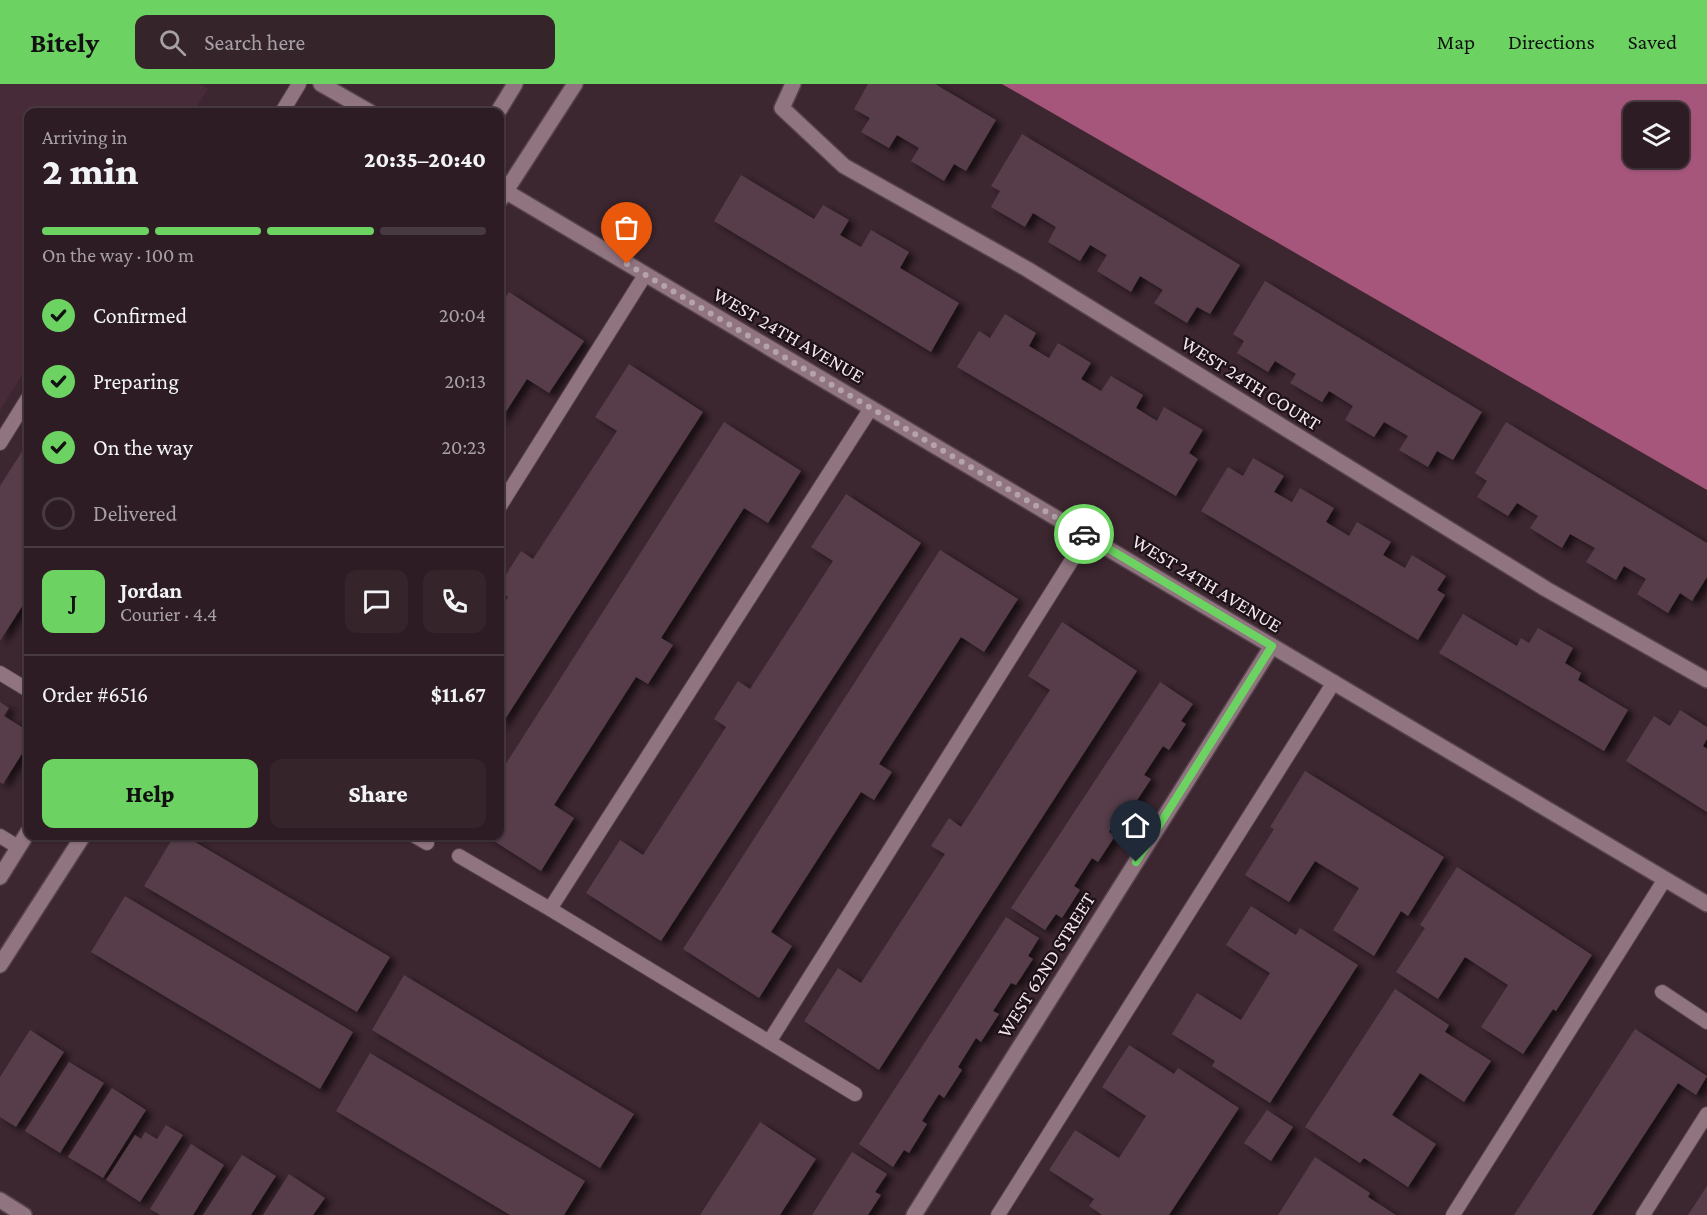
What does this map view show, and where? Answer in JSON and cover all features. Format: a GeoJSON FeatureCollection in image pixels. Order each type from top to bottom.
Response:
{"type":"FeatureCollection","features":[{"type":"Feature","properties":{"kind":"street"},"geometry":{"type":"LineString","coordinates":[[321,84],[363,108]]}},
{"type":"Feature","properties":{"kind":"street"},"geometry":{"type":"LineString","coordinates":[[500,108],[515,84]]}},
{"type":"Feature","properties":{"kind":"street"},"geometry":{"type":"LineString","coordinates":[[504,189],[575,84]]}},
{"type":"Feature","properties":{"kind":"street","name":"WEST 24TH COURT"},"geometry":{"type":"LineString","coordinates":[[793,84],[782,108],[844,166],[1027,269],[1535,583],[1707,680]]}},
{"type":"Feature","properties":{"kind":"street","name":"WEST 24TH AVENUE"},"geometry":{"type":"LineString","coordinates":[[504,195],[871,408],[1707,904]]}},
{"type":"Feature","properties":{"kind":"street","name":"WEST 62ND STREET"},"geometry":{"type":"LineString","coordinates":[[914,1215],[1272,646]]}},
{"type":"Feature","properties":{"kind":"street"},"geometry":{"type":"LineString","coordinates":[[0,877],[24,838]]}},
{"type":"Feature","properties":{"kind":"street"},"geometry":{"type":"LineString","coordinates":[[0,965],[80,840]]}},
{"type":"Feature","properties":{"kind":"street"},"geometry":{"type":"LineString","coordinates":[[0,1200],[24,1215]]}},
{"type":"Feature","properties":{"kind":"lane"},"geometry":{"type":"LineString","coordinates":[[284,108],[299,84]]}},
{"type":"Feature","properties":{"kind":"lane"},"geometry":{"type":"LineString","coordinates":[[504,500],[645,275]]}},
{"type":"Feature","properties":{"kind":"lane"},"geometry":{"type":"LineString","coordinates":[[0,443],[24,404]]}},
{"type":"Feature","properties":{"kind":"lane"},"geometry":{"type":"LineString","coordinates":[[550,909],[871,408]]}},
{"type":"Feature","properties":{"kind":"lane"},"geometry":{"type":"LineString","coordinates":[[769,1042],[1088,536]]}},
{"type":"Feature","properties":{"kind":"lane"},"geometry":{"type":"LineString","coordinates":[[0,673],[24,688]]}},
{"type":"Feature","properties":{"kind":"lane"},"geometry":{"type":"LineString","coordinates":[[998,1215],[1334,682]]}},
{"type":"Feature","properties":{"kind":"lane"},"geometry":{"type":"LineString","coordinates":[[0,836],[18,847]]}},
{"type":"Feature","properties":{"kind":"lane"},"geometry":{"type":"LineString","coordinates":[[459,856],[855,1094]]}},
{"type":"Feature","properties":{"kind":"lane"},"geometry":{"type":"LineString","coordinates":[[1453,1215],[1665,879]]}},
{"type":"Feature","properties":{"kind":"lane"},"geometry":{"type":"LineString","coordinates":[[1662,992],[1707,1022]]}},
{"type":"Feature","properties":{"kind":"lane"},"geometry":{"type":"LineString","coordinates":[[1643,1215],[1707,1114]]}},
{"type":"Feature","properties":{"kind":"shaded area"},"geometry":{"type":"Polygon","coordinates":[[[0,84],[200,84],[208,89],[196,108],[24,108],[24,372],[0,410],[0,84]]]}},
{"type":"Feature","properties":{"kind":"shaded area"},"geometry":{"type":"Polygon","coordinates":[[[1002,84],[1707,84],[1707,490],[1002,84]]]}},
{"type":"Feature","properties":{"kind":"building"},"geometry":{"type":"Polygon","coordinates":[[[868,84],[935,84],[996,120],[966,171],[954,164],[944,181],[911,161],[919,148],[897,135],[889,148],[861,132],[870,118],[854,109],[868,84]]]}},
{"type":"Feature","properties":{"kind":"building"},"geometry":{"type":"Polygon","coordinates":[[[1022,134],[1240,265],[1210,314],[1197,307],[1187,323],[1154,303],[1163,290],[1140,276],[1131,292],[1097,271],[1107,255],[1090,245],[1080,261],[1048,242],[1056,227],[1033,213],[1025,227],[991,207],[1000,191],[991,186],[1022,134]]]}},
{"type":"Feature","properties":{"kind":"building"},"geometry":{"type":"Polygon","coordinates":[[[741,175],[814,219],[823,205],[849,220],[840,235],[861,247],[871,230],[909,252],[900,268],[959,303],[931,352],[714,221],[741,175]]]}},
{"type":"Feature","properties":{"kind":"building"},"geometry":{"type":"Polygon","coordinates":[[[1265,281],[1482,412],[1453,460],[1437,451],[1428,467],[1399,450],[1408,436],[1384,422],[1374,437],[1345,420],[1353,406],[1329,391],[1322,402],[1290,383],[1296,374],[1275,361],[1268,372],[1237,353],[1244,341],[1233,334],[1265,281]]]}},
{"type":"Feature","properties":{"kind":"building"},"geometry":{"type":"Polygon","coordinates":[[[509,292],[584,341],[549,393],[527,379],[504,415],[504,300],[509,292]]]}},
{"type":"Feature","properties":{"kind":"building"},"geometry":{"type":"Polygon","coordinates":[[[1005,314],[1036,333],[1029,346],[1049,358],[1058,343],[1091,363],[1081,379],[1101,391],[1111,376],[1143,395],[1136,408],[1157,421],[1164,407],[1203,430],[1189,453],[1198,459],[1176,496],[957,367],[979,331],[990,338],[1005,314]]]}},
{"type":"Feature","properties":{"kind":"building"},"geometry":{"type":"Polygon","coordinates":[[[629,364],[703,412],[504,721],[504,604],[508,597],[504,594],[504,578],[521,551],[533,559],[617,431],[595,417],[629,364]]]}},
{"type":"Feature","properties":{"kind":"building"},"geometry":{"type":"Polygon","coordinates":[[[724,422],[801,471],[768,523],[744,508],[661,638],[673,645],[648,684],[636,677],[554,805],[574,818],[541,871],[492,840],[504,840],[504,767],[724,422]]]}},
{"type":"Feature","properties":{"kind":"building"},"geometry":{"type":"Polygon","coordinates":[[[1506,422],[1707,543],[1707,577],[1692,601],[1680,593],[1668,613],[1637,594],[1646,579],[1624,566],[1616,580],[1586,562],[1595,548],[1570,534],[1562,548],[1530,528],[1538,516],[1517,503],[1508,516],[1477,497],[1487,481],[1475,473],[1506,422]]]}},
{"type":"Feature","properties":{"kind":"building"},"geometry":{"type":"Polygon","coordinates":[[[24,448],[24,603],[0,641],[0,486],[24,448]]]}},
{"type":"Feature","properties":{"kind":"building"},"geometry":{"type":"Polygon","coordinates":[[[1253,458],[1284,476],[1274,492],[1292,502],[1300,488],[1334,508],[1326,522],[1349,536],[1357,522],[1391,542],[1383,555],[1405,568],[1412,555],[1446,576],[1437,590],[1445,595],[1418,640],[1201,511],[1228,467],[1243,476],[1253,458]]]}},
{"type":"Feature","properties":{"kind":"building"},"geometry":{"type":"Polygon","coordinates":[[[846,494],[921,543],[661,941],[586,893],[620,840],[643,855],[726,727],[714,719],[738,681],[750,689],[833,561],[811,547],[846,494]]]}},
{"type":"Feature","properties":{"kind":"building"},"geometry":{"type":"Polygon","coordinates":[[[940,550],[1018,599],[984,652],[961,637],[879,764],[892,772],[874,800],[861,792],[771,932],[792,946],[759,998],[683,949],[940,550]]]}},
{"type":"Feature","properties":{"kind":"building"},"geometry":{"type":"Polygon","coordinates":[[[1463,614],[1517,646],[1521,638],[1529,643],[1538,628],[1573,648],[1565,663],[1581,673],[1578,680],[1628,710],[1604,751],[1439,653],[1463,614]]]}},
{"type":"Feature","properties":{"kind":"building"},"geometry":{"type":"Polygon","coordinates":[[[1062,622],[1137,671],[879,1070],[804,1021],[838,968],[861,983],[945,854],[931,846],[949,818],[961,827],[1050,690],[1028,676],[1062,622]]]}},
{"type":"Feature","properties":{"kind":"building"},"geometry":{"type":"Polygon","coordinates":[[[1160,682],[1193,704],[1181,721],[1186,724],[1169,750],[1163,746],[1144,775],[1151,779],[1132,808],[1127,804],[1109,832],[1115,836],[1098,862],[1092,858],[1074,886],[1080,890],[1062,918],[1056,914],[1045,930],[1011,908],[1160,682]]]}},
{"type":"Feature","properties":{"kind":"building"},"geometry":{"type":"Polygon","coordinates":[[[0,702],[9,708],[4,716],[24,728],[24,750],[3,784],[0,782],[0,702]]]}},
{"type":"Feature","properties":{"kind":"building"},"geometry":{"type":"Polygon","coordinates":[[[1680,710],[1707,727],[1707,739],[1703,746],[1707,749],[1707,812],[1626,761],[1654,716],[1670,726],[1680,710]]]}},
{"type":"Feature","properties":{"kind":"building"},"geometry":{"type":"Polygon","coordinates":[[[1305,771],[1444,857],[1408,916],[1401,911],[1374,956],[1333,930],[1359,888],[1315,861],[1289,902],[1245,875],[1274,829],[1270,827],[1305,771]]]}},
{"type":"Feature","properties":{"kind":"building"},"geometry":{"type":"Polygon","coordinates":[[[172,840],[192,840],[390,957],[357,1012],[144,886],[172,840]]]}},
{"type":"Feature","properties":{"kind":"building"},"geometry":{"type":"Polygon","coordinates":[[[1457,867],[1592,955],[1556,1011],[1553,1009],[1523,1054],[1481,1027],[1508,985],[1465,957],[1438,999],[1396,972],[1425,928],[1420,925],[1457,867]]]}},
{"type":"Feature","properties":{"kind":"building"},"geometry":{"type":"Polygon","coordinates":[[[125,896],[353,1032],[320,1089],[91,952],[125,896]]]}},
{"type":"Feature","properties":{"kind":"building"},"geometry":{"type":"Polygon","coordinates":[[[1251,906],[1296,935],[1300,928],[1358,965],[1270,1103],[1212,1066],[1215,1061],[1172,1034],[1197,993],[1241,1020],[1270,973],[1226,945],[1251,906]]]}},
{"type":"Feature","properties":{"kind":"building"},"geometry":{"type":"Polygon","coordinates":[[[1006,917],[1039,938],[1028,956],[1033,959],[1016,985],[1011,983],[993,1011],[999,1014],[981,1042],[976,1038],[958,1067],[962,1070],[944,1098],[939,1094],[922,1121],[927,1124],[909,1153],[904,1150],[893,1167],[859,1144],[1006,917]]]}},
{"type":"Feature","properties":{"kind":"building"},"geometry":{"type":"Polygon","coordinates":[[[404,975],[634,1114],[600,1168],[372,1030],[404,975]]]}},
{"type":"Feature","properties":{"kind":"building"},"geometry":{"type":"Polygon","coordinates":[[[1395,989],[1449,1025],[1445,1032],[1491,1061],[1464,1102],[1420,1073],[1392,1115],[1436,1144],[1408,1187],[1364,1158],[1360,1163],[1305,1127],[1395,989]]]}},
{"type":"Feature","properties":{"kind":"building"},"geometry":{"type":"Polygon","coordinates":[[[1635,1029],[1707,1076],[1696,1095],[1678,1083],[1592,1215],[1514,1215],[1635,1029]]]}},
{"type":"Feature","properties":{"kind":"building"},"geometry":{"type":"Polygon","coordinates":[[[30,1030],[64,1052],[16,1127],[0,1117],[0,1077],[30,1030]]]}},
{"type":"Feature","properties":{"kind":"building"},"geometry":{"type":"Polygon","coordinates":[[[1129,1045],[1174,1074],[1178,1068],[1239,1108],[1169,1215],[1102,1215],[1089,1206],[1094,1199],[1049,1170],[1075,1130],[1119,1158],[1146,1116],[1102,1087],[1129,1045]]]}},
{"type":"Feature","properties":{"kind":"building"},"geometry":{"type":"Polygon","coordinates":[[[370,1053],[585,1181],[564,1215],[510,1215],[336,1111],[370,1053]]]}},
{"type":"Feature","properties":{"kind":"building"},"geometry":{"type":"Polygon","coordinates":[[[69,1062],[104,1083],[60,1153],[25,1131],[69,1062]]]}},
{"type":"Feature","properties":{"kind":"building"},"geometry":{"type":"Polygon","coordinates":[[[112,1088],[146,1110],[103,1178],[68,1157],[112,1088]]]}},
{"type":"Feature","properties":{"kind":"building"},"geometry":{"type":"Polygon","coordinates":[[[1267,1110],[1293,1127],[1271,1161],[1244,1143],[1267,1110]]]}},
{"type":"Feature","properties":{"kind":"building"},"geometry":{"type":"Polygon","coordinates":[[[760,1122],[816,1159],[780,1215],[700,1215],[760,1122]]]}},
{"type":"Feature","properties":{"kind":"building"},"geometry":{"type":"Polygon","coordinates":[[[166,1125],[183,1135],[140,1202],[106,1180],[135,1135],[141,1139],[145,1132],[157,1139],[166,1125]]]}},
{"type":"Feature","properties":{"kind":"building"},"geometry":{"type":"Polygon","coordinates":[[[191,1144],[224,1165],[193,1215],[160,1215],[150,1209],[191,1144]]]}},
{"type":"Feature","properties":{"kind":"building"},"geometry":{"type":"Polygon","coordinates":[[[852,1152],[887,1174],[875,1192],[881,1195],[868,1215],[812,1215],[852,1152]]]}},
{"type":"Feature","properties":{"kind":"building"},"geometry":{"type":"Polygon","coordinates":[[[242,1155],[276,1176],[251,1215],[203,1215],[242,1155]]]}},
{"type":"Feature","properties":{"kind":"building"},"geometry":{"type":"Polygon","coordinates":[[[1315,1157],[1370,1193],[1368,1197],[1396,1215],[1278,1215],[1315,1157]]]}},
{"type":"Feature","properties":{"kind":"building"},"geometry":{"type":"Polygon","coordinates":[[[289,1174],[325,1198],[313,1215],[263,1215],[289,1174]]]}},
{"type":"Feature","properties":{"kind":"building"},"geometry":{"type":"Polygon","coordinates":[[[1707,1186],[1707,1215],[1688,1215],[1707,1186]]]}},
{"type":"Feature","properties":{"kind":"way so far"},"geometry":{"type":"LineString","coordinates":[[627,264],[1084,534]]}},
{"type":"Feature","properties":{"kind":"route"},"geometry":{"type":"LineString","coordinates":[[1084,534],[1272,646],[1136,862]]}}]}
